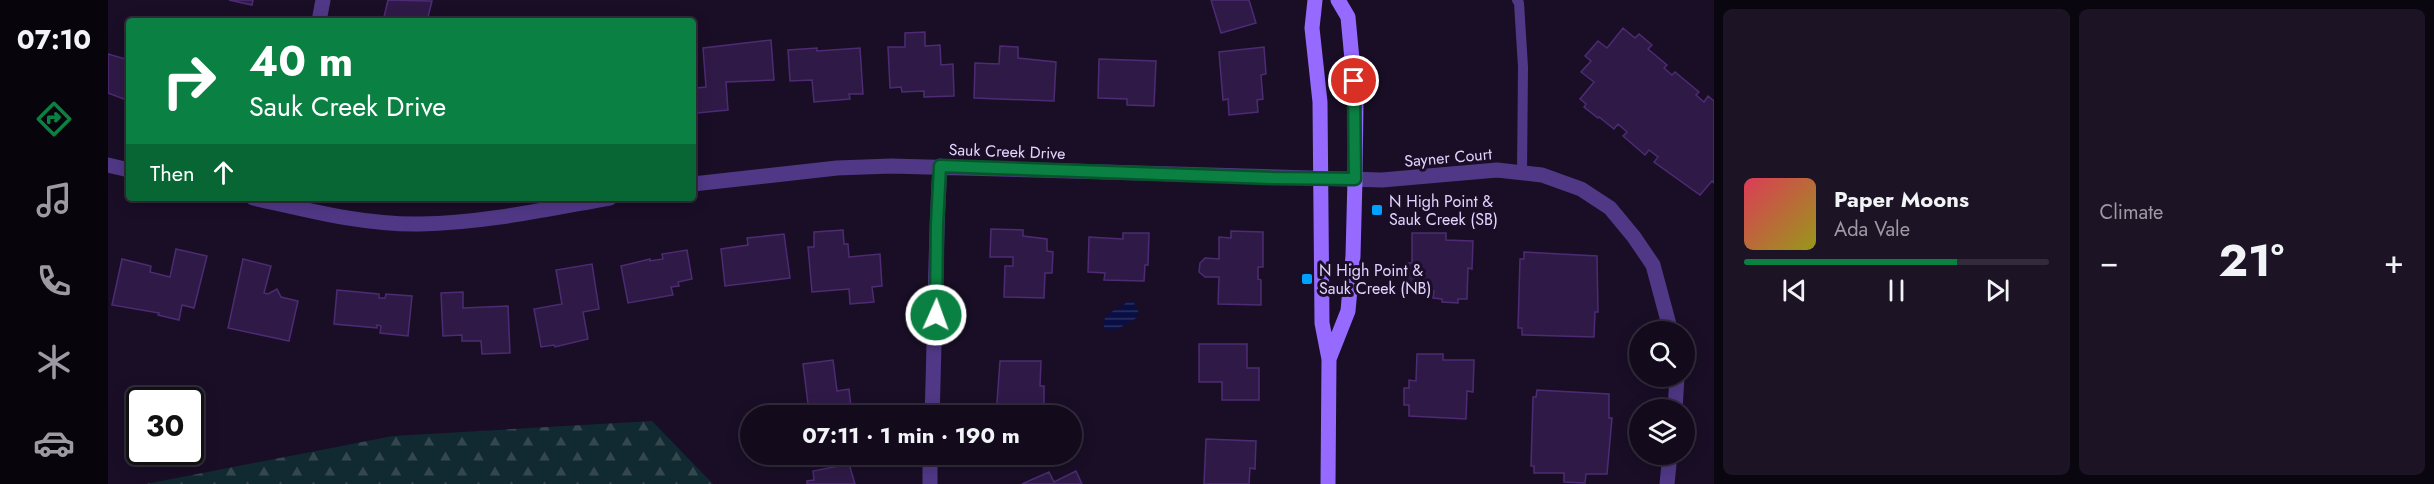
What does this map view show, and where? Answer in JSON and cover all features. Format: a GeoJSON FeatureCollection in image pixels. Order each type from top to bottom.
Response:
{"type":"FeatureCollection","features":[{"type":"Feature","properties":{"kind":"street"},"geometry":{"type":"LineString","coordinates":[[320,18],[323,0]]}},
{"type":"Feature","properties":{"kind":"street"},"geometry":{"type":"LineString","coordinates":[[1315,0],[1312,28],[1320,102],[1322,323],[1329,359],[1328,484]]}},
{"type":"Feature","properties":{"kind":"street"},"geometry":{"type":"LineString","coordinates":[[1329,359],[1348,311],[1353,256],[1355,179],[1356,102],[1348,18],[1338,0]]}},
{"type":"Feature","properties":{"kind":"street"},"geometry":{"type":"LineString","coordinates":[[108,165],[126,169]]}},
{"type":"Feature","properties":{"kind":"street"},"geometry":{"type":"LineString","coordinates":[[932,405],[940,166]]}},
{"type":"Feature","properties":{"kind":"street","name":"Sauk Creek Drive"},"geometry":{"type":"LineString","coordinates":[[696,184],[837,168],[940,166],[1272,178],[1320,177]]}},
{"type":"Feature","properties":{"kind":"street","name":"Sayner Court"},"geometry":{"type":"LineString","coordinates":[[1320,177],[1382,180],[1497,170],[1542,176],[1581,189],[1610,208],[1653,265],[1668,321]]}},
{"type":"Feature","properties":{"kind":"street"},"geometry":{"type":"LineString","coordinates":[[280,201],[351,219],[420,224],[495,218],[593,201]]}},
{"type":"Feature","properties":{"kind":"street"},"geometry":{"type":"LineString","coordinates":[[930,465],[930,484]]}},
{"type":"Feature","properties":{"kind":"street"},"geometry":{"type":"LineString","coordinates":[[1667,484],[1669,465]]}},
{"type":"Feature","properties":{"kind":"lane"},"geometry":{"type":"LineString","coordinates":[[1517,0],[1523,67],[1522,173]]}},
{"type":"Feature","properties":{"kind":"green space"},"geometry":{"type":"Polygon","coordinates":[[[652,421],[713,484],[146,484],[393,436],[652,421]]]}},
{"type":"Feature","properties":{"kind":"shaded area"},"geometry":{"type":"Polygon","coordinates":[[[1126,301],[1135,301],[1138,317],[1114,331],[1105,329],[1103,324],[1106,315],[1125,304],[1126,301]]]}},
{"type":"Feature","properties":{"kind":"building"},"geometry":{"type":"Polygon","coordinates":[[[229,0],[253,0],[252,5],[229,0]]]}},
{"type":"Feature","properties":{"kind":"building"},"geometry":{"type":"Polygon","coordinates":[[[388,0],[432,1],[428,18],[384,18],[388,0]]]}},
{"type":"Feature","properties":{"kind":"building"},"geometry":{"type":"Polygon","coordinates":[[[1211,0],[1249,0],[1256,23],[1221,33],[1211,0]]]}},
{"type":"Feature","properties":{"kind":"building"},"geometry":{"type":"Polygon","coordinates":[[[1623,28],[1635,38],[1639,34],[1652,45],[1648,49],[1667,65],[1664,68],[1672,75],[1675,72],[1699,92],[1696,95],[1704,102],[1708,96],[1714,101],[1714,183],[1712,181],[1700,195],[1654,162],[1658,157],[1649,150],[1645,155],[1623,136],[1627,132],[1618,124],[1614,129],[1584,107],[1586,104],[1580,99],[1594,82],[1581,72],[1591,61],[1585,56],[1598,41],[1607,48],[1623,28]]]}},
{"type":"Feature","properties":{"kind":"building"},"geometry":{"type":"Polygon","coordinates":[[[925,32],[925,46],[940,45],[941,65],[953,64],[954,96],[924,97],[924,91],[902,92],[901,87],[890,88],[888,47],[905,47],[905,33],[925,32]]]}},
{"type":"Feature","properties":{"kind":"building"},"geometry":{"type":"Polygon","coordinates":[[[771,40],[774,80],[726,82],[728,110],[697,113],[696,88],[706,87],[703,48],[771,40]]]}},
{"type":"Feature","properties":{"kind":"building"},"geometry":{"type":"Polygon","coordinates":[[[1000,46],[1018,47],[1018,58],[1056,62],[1054,101],[974,98],[975,63],[999,64],[1000,46]]]}},
{"type":"Feature","properties":{"kind":"building"},"geometry":{"type":"Polygon","coordinates":[[[1264,47],[1266,74],[1261,75],[1263,99],[1257,100],[1258,112],[1229,115],[1228,99],[1223,100],[1219,52],[1264,47]]]}},
{"type":"Feature","properties":{"kind":"building"},"geometry":{"type":"Polygon","coordinates":[[[817,48],[817,51],[860,48],[863,94],[849,94],[850,99],[814,102],[812,80],[790,81],[788,50],[817,48]]]}},
{"type":"Feature","properties":{"kind":"building"},"geometry":{"type":"Polygon","coordinates":[[[108,54],[126,59],[126,100],[108,93],[108,54]]]}},
{"type":"Feature","properties":{"kind":"building"},"geometry":{"type":"Polygon","coordinates":[[[1099,59],[1156,61],[1154,106],[1127,105],[1127,99],[1098,98],[1099,59]]]}},
{"type":"Feature","properties":{"kind":"building"},"geometry":{"type":"Polygon","coordinates":[[[991,229],[1023,230],[1023,236],[1047,239],[1047,251],[1053,252],[1052,273],[1045,273],[1044,298],[1004,297],[1005,266],[1013,266],[1013,257],[990,257],[991,229]]]}},
{"type":"Feature","properties":{"kind":"building"},"geometry":{"type":"Polygon","coordinates":[[[843,230],[844,244],[848,244],[849,257],[880,254],[882,286],[872,287],[874,302],[850,304],[849,289],[812,292],[808,247],[814,247],[814,232],[843,230]]]}},
{"type":"Feature","properties":{"kind":"building"},"geometry":{"type":"Polygon","coordinates":[[[1231,231],[1263,232],[1263,267],[1258,267],[1258,279],[1261,280],[1261,305],[1218,304],[1219,277],[1205,277],[1199,272],[1200,263],[1205,258],[1219,259],[1219,237],[1231,238],[1231,231]]]}},
{"type":"Feature","properties":{"kind":"building"},"geometry":{"type":"Polygon","coordinates":[[[1123,233],[1149,233],[1148,265],[1145,265],[1144,281],[1104,280],[1105,273],[1088,272],[1089,237],[1123,239],[1123,233]]]}},
{"type":"Feature","properties":{"kind":"building"},"geometry":{"type":"Polygon","coordinates":[[[1412,233],[1446,233],[1446,240],[1473,241],[1472,269],[1468,268],[1467,299],[1458,299],[1458,303],[1442,302],[1442,299],[1433,298],[1434,291],[1407,290],[1408,263],[1412,263],[1412,233]]]}},
{"type":"Feature","properties":{"kind":"building"},"geometry":{"type":"Polygon","coordinates":[[[784,234],[790,278],[725,286],[721,249],[748,245],[747,238],[784,234]]]}},
{"type":"Feature","properties":{"kind":"building"},"geometry":{"type":"Polygon","coordinates":[[[176,249],[207,256],[194,308],[182,305],[179,320],[158,315],[159,313],[112,305],[122,259],[151,266],[150,272],[170,277],[176,249]]]}},
{"type":"Feature","properties":{"kind":"building"},"geometry":{"type":"Polygon","coordinates":[[[687,250],[692,279],[678,282],[679,286],[671,287],[673,295],[628,303],[621,266],[650,259],[650,261],[663,259],[662,254],[687,250]]]}},
{"type":"Feature","properties":{"kind":"building"},"geometry":{"type":"Polygon","coordinates":[[[1524,252],[1597,256],[1598,312],[1595,312],[1594,337],[1522,335],[1522,328],[1518,328],[1520,259],[1524,259],[1524,252]]]}},
{"type":"Feature","properties":{"kind":"building"},"geometry":{"type":"Polygon","coordinates":[[[243,259],[271,266],[264,293],[268,294],[277,289],[281,297],[298,301],[289,341],[228,328],[243,259]]]}},
{"type":"Feature","properties":{"kind":"building"},"geometry":{"type":"Polygon","coordinates":[[[592,264],[599,309],[583,312],[588,339],[555,347],[554,345],[541,347],[534,309],[562,304],[556,270],[592,264]]]}},
{"type":"Feature","properties":{"kind":"building"},"geometry":{"type":"Polygon","coordinates":[[[337,290],[379,294],[379,298],[385,298],[386,294],[412,296],[408,336],[380,333],[381,326],[377,325],[377,328],[334,324],[337,290]]]}},
{"type":"Feature","properties":{"kind":"building"},"geometry":{"type":"Polygon","coordinates":[[[463,292],[463,308],[508,306],[510,353],[482,354],[481,341],[462,341],[462,335],[443,336],[441,293],[463,292]]]}},
{"type":"Feature","properties":{"kind":"building"},"geometry":{"type":"Polygon","coordinates":[[[1199,344],[1247,344],[1247,368],[1259,368],[1259,400],[1222,400],[1222,382],[1199,382],[1199,344]]]}},
{"type":"Feature","properties":{"kind":"building"},"geometry":{"type":"Polygon","coordinates":[[[1417,354],[1443,354],[1443,360],[1474,360],[1473,392],[1467,391],[1466,419],[1409,416],[1409,405],[1404,405],[1404,388],[1409,388],[1409,380],[1416,381],[1417,354]]]}},
{"type":"Feature","properties":{"kind":"building"},"geometry":{"type":"Polygon","coordinates":[[[833,360],[837,391],[849,389],[851,405],[804,405],[808,404],[803,364],[833,360]]]}},
{"type":"Feature","properties":{"kind":"building"},"geometry":{"type":"Polygon","coordinates":[[[1000,361],[1041,361],[1040,386],[1044,386],[1044,404],[997,405],[1000,361]]]}},
{"type":"Feature","properties":{"kind":"building"},"geometry":{"type":"Polygon","coordinates":[[[1537,390],[1609,394],[1609,418],[1612,418],[1607,474],[1586,474],[1585,483],[1564,482],[1564,473],[1534,473],[1534,466],[1531,466],[1533,397],[1536,397],[1537,390]]]}},
{"type":"Feature","properties":{"kind":"building"},"geometry":{"type":"Polygon","coordinates":[[[1206,439],[1256,441],[1255,469],[1250,468],[1249,484],[1204,484],[1206,439]]]}},
{"type":"Feature","properties":{"kind":"building"},"geometry":{"type":"Polygon","coordinates":[[[849,465],[855,484],[807,484],[807,481],[814,480],[813,471],[849,465]]]}},
{"type":"Feature","properties":{"kind":"building"},"geometry":{"type":"Polygon","coordinates":[[[1076,471],[1082,484],[1022,484],[1049,472],[1054,482],[1076,471]]]}},
{"type":"Feature","properties":{"kind":"place","name":"N High Point & Sauk Creek (SB)"},"geometry":{"type":"Point","coordinates":[1377,210]}},
{"type":"Feature","properties":{"kind":"place","name":"N High Point & Sauk Creek (NB)"},"geometry":{"type":"Point","coordinates":[1307,279]}},
{"type":"Feature","properties":{"kind":"route"},"geometry":{"type":"LineString","coordinates":[[936,315],[940,166],[1355,179],[1354,81]]}}]}
